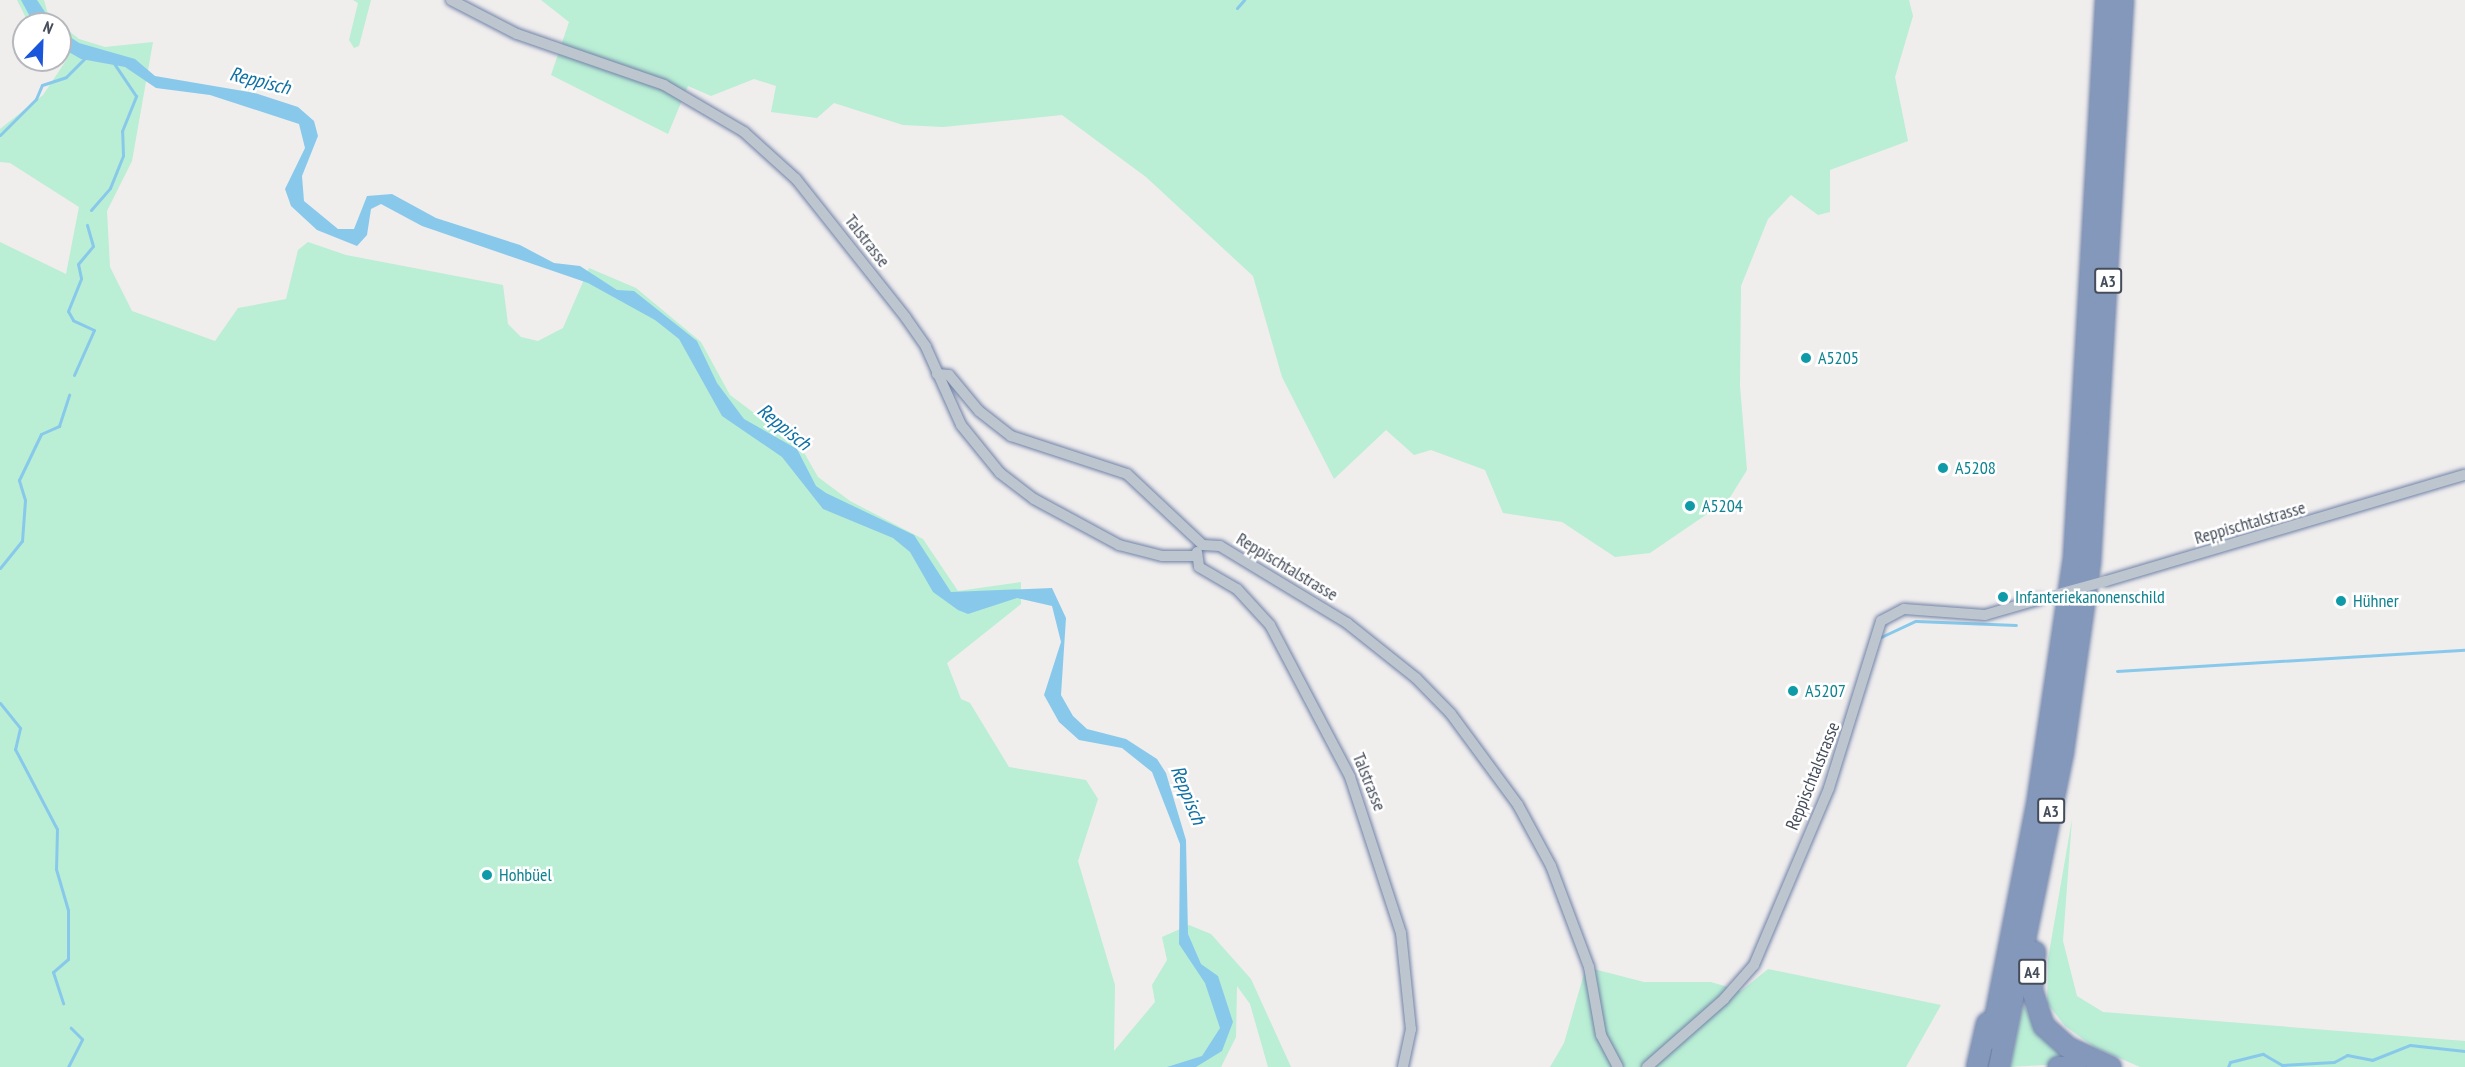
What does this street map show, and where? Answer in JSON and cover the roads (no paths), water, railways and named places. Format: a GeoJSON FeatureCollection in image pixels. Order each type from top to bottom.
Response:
{"type":"FeatureCollection","features":[{"type":"Feature","properties":{"kind":"highway","name":"A3"},"geometry":{"type":"LineString","coordinates":[[1986,1067],[2037,805],[2074,557],[2106,0]]}},
{"type":"Feature","properties":{"kind":"highway","name":"A3"},"geometry":{"type":"LineString","coordinates":[[2000,1067],[2040,870],[2078,664],[2095,509],[2123,0]]}},
{"type":"Feature","properties":{"kind":"highway","name":"A4"},"geometry":{"type":"LineString","coordinates":[[2040,870],[2047,892],[2032,966],[2034,1002],[2051,1035],[2079,1061]]}},
{"type":"Feature","properties":{"kind":"highway","name":"A4"},"geometry":{"type":"LineString","coordinates":[[1977,1067],[1987,1021],[2000,996]]}},
{"type":"Feature","properties":{"kind":"highway"},"geometry":{"type":"LineString","coordinates":[[2058,1067],[2079,1061],[2111,1067]]}},
{"type":"Feature","properties":{"kind":"street","name":"Talstrasse"},"geometry":{"type":"LineString","coordinates":[[451,0],[517,34],[664,86],[744,132],[809,194],[906,318],[967,435],[1026,494],[1128,549],[1196,555],[1199,567],[1237,589],[1266,619],[1350,777],[1401,933],[1411,1029],[1403,1067]]}},
{"type":"Feature","properties":{"kind":"street","name":"Reppischtalstrasse"},"geometry":{"type":"LineString","coordinates":[[937,374],[949,375],[979,411],[1011,436],[1127,474],[1203,545],[1220,546],[1347,623],[1416,678],[1461,726],[1518,805],[1551,866],[1589,967],[1602,1035],[1618,1067]]}},
{"type":"Feature","properties":{"kind":"street","name":"Reppischtalstrasse"},"geometry":{"type":"LineString","coordinates":[[1647,1067],[1724,999],[1754,965],[1829,788],[1881,621],[1904,609],[1985,615],[2465,475]]}},
{"type":"Feature","properties":{"kind":"street"},"geometry":{"type":"LineString","coordinates":[[1196,555],[1203,545]]}},
{"type":"Feature","properties":{"kind":"water"},"geometry":{"type":"Polygon","coordinates":[[[21,0],[37,0],[45,12],[28,12],[21,0]]]}},
{"type":"Feature","properties":{"kind":"water"},"geometry":{"type":"Polygon","coordinates":[[[72,38],[79,43],[135,59],[155,76],[255,93],[298,107],[314,121],[318,136],[302,176],[304,201],[338,229],[354,229],[367,196],[392,194],[436,218],[520,245],[554,263],[580,266],[617,290],[634,291],[697,341],[717,383],[744,419],[797,449],[816,486],[826,493],[914,535],[951,592],[1052,588],[1066,618],[1061,695],[1073,716],[1087,729],[1126,739],[1157,759],[1166,773],[1186,840],[1188,934],[1201,964],[1218,976],[1233,1022],[1222,1051],[1196,1067],[1167,1067],[1202,1056],[1220,1028],[1205,983],[1179,944],[1180,844],[1152,772],[1122,748],[1079,740],[1059,722],[1044,695],[1061,642],[1052,606],[1017,598],[968,614],[958,610],[933,592],[910,552],[893,538],[823,509],[782,457],[722,416],[679,339],[655,320],[588,283],[422,226],[381,204],[371,209],[367,235],[357,246],[317,230],[291,206],[285,189],[305,148],[299,124],[210,95],[156,88],[125,67],[81,59],[72,54],[72,38]]]}},
{"type":"Feature","properties":{"kind":"waterway"},"geometry":{"type":"LineString","coordinates":[[1237,8],[1244,0]]}},
{"type":"Feature","properties":{"kind":"waterway"},"geometry":{"type":"LineString","coordinates":[[0,135],[36,99],[42,85],[66,77],[85,58]]}},
{"type":"Feature","properties":{"kind":"waterway"},"geometry":{"type":"LineString","coordinates":[[91,210],[110,188],[123,155],[122,131],[136,96],[114,63]]}},
{"type":"Feature","properties":{"kind":"waterway"},"geometry":{"type":"LineString","coordinates":[[74,375],[94,330],[73,320],[68,311],[81,278],[78,264],[93,246],[87,225]]}},
{"type":"Feature","properties":{"kind":"waterway"},"geometry":{"type":"LineString","coordinates":[[0,568],[22,541],[25,500],[19,480],[41,434],[59,426],[69,395]]}},
{"type":"Feature","properties":{"kind":"waterway"},"geometry":{"type":"LineString","coordinates":[[1881,637],[1916,621],[2016,625]]}},
{"type":"Feature","properties":{"kind":"waterway"},"geometry":{"type":"LineString","coordinates":[[2117,671],[2465,650]]}},
{"type":"Feature","properties":{"kind":"waterway"},"geometry":{"type":"LineString","coordinates":[[0,703],[20,728],[15,749],[57,829],[56,869],[68,910],[68,959],[53,972],[63,1003]]}},
{"type":"Feature","properties":{"kind":"waterway"},"geometry":{"type":"LineString","coordinates":[[68,1067],[82,1039],[71,1028]]}},
{"type":"Feature","properties":{"kind":"waterway"},"geometry":{"type":"LineString","coordinates":[[2228,1067],[2230,1062],[2263,1054],[2282,1065],[2334,1062],[2347,1055],[2372,1060],[2410,1045],[2465,1051]]}},
{"type":"Feature","properties":{"kind":"place","name":"A5205"},"geometry":{"type":"Point","coordinates":[1806,358]}},
{"type":"Feature","properties":{"kind":"place","name":"A5208"},"geometry":{"type":"Point","coordinates":[1943,468]}},
{"type":"Feature","properties":{"kind":"place","name":"A5204"},"geometry":{"type":"Point","coordinates":[1690,506]}},
{"type":"Feature","properties":{"kind":"place","name":"Infanteriekanonenschild"},"geometry":{"type":"Point","coordinates":[2003,597]}},
{"type":"Feature","properties":{"kind":"place","name":"Hühner"},"geometry":{"type":"Point","coordinates":[2341,601]}},
{"type":"Feature","properties":{"kind":"place","name":"A5207"},"geometry":{"type":"Point","coordinates":[1793,691]}},
{"type":"Feature","properties":{"kind":"place","name":"Hohbüel"},"geometry":{"type":"Point","coordinates":[487,875]}},
{"type":"Feature","properties":{"kind":"water label","name":"Reppisch"},"geometry":{"type":"Point","coordinates":[260,81]}},
{"type":"Feature","properties":{"kind":"water label","name":"Reppisch"},"geometry":{"type":"Point","coordinates":[784,427]}},
{"type":"Feature","properties":{"kind":"water label","name":"Reppisch"},"geometry":{"type":"Point","coordinates":[1188,795]}}]}
